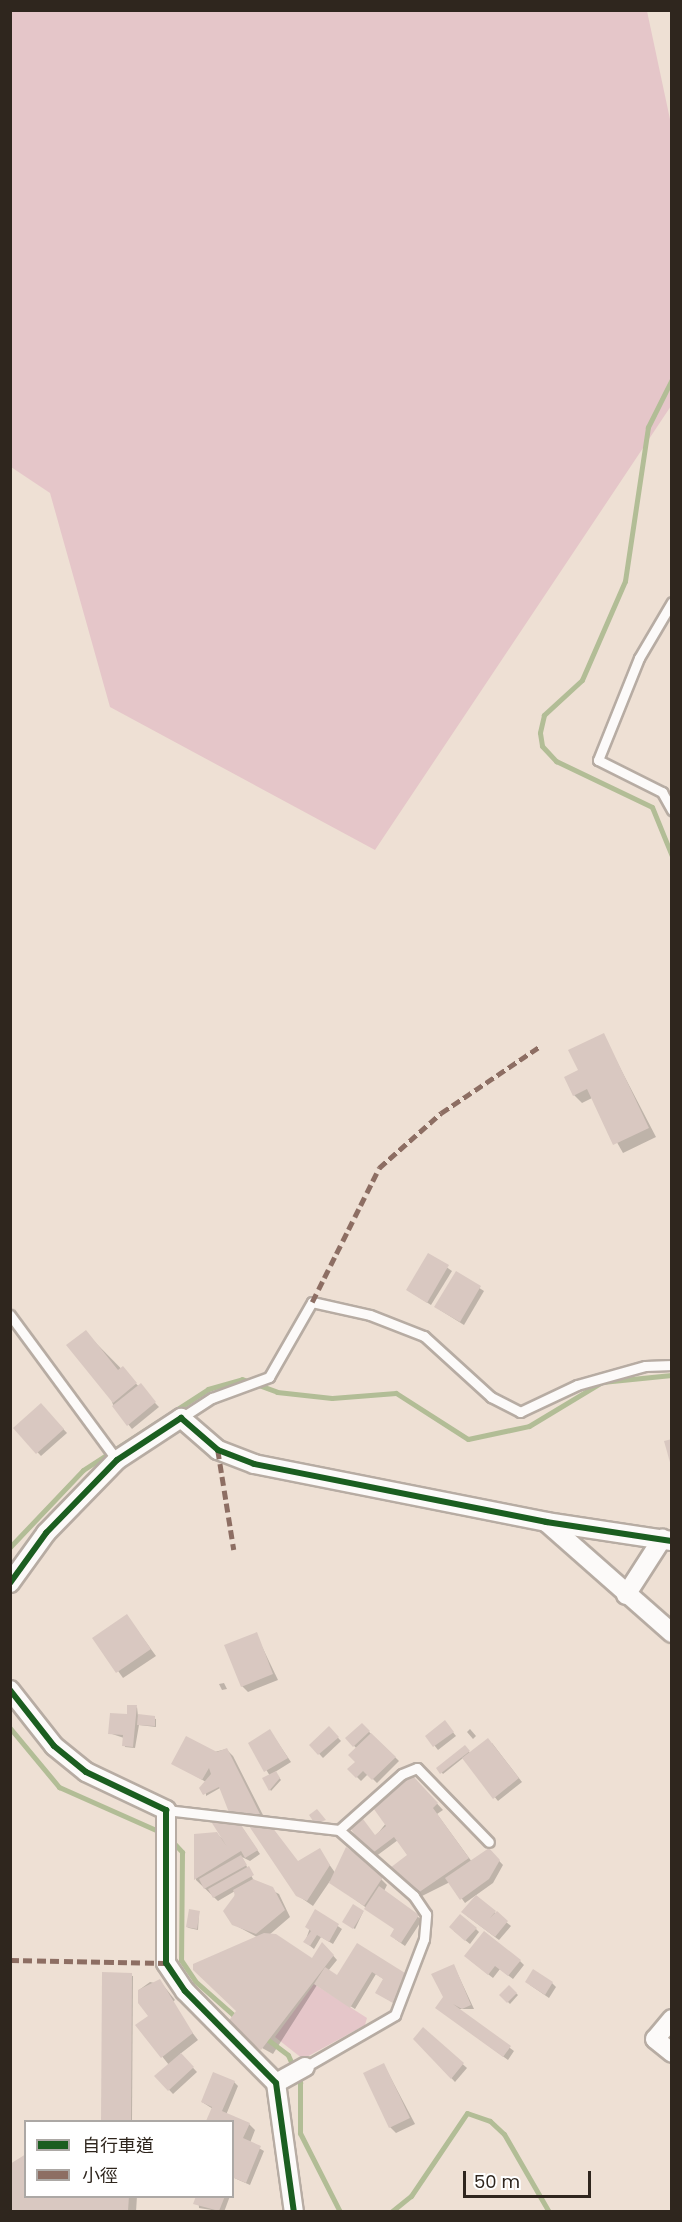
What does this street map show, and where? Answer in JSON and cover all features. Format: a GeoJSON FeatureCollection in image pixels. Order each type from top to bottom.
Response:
{"type":"FeatureCollection","features":[{"type":"Feature","properties":{"kind":"street"},"geometry":{"type":"LineString","coordinates":[[10,1583],[46,1533],[117,1460],[181,1418],[218,1450],[254,1464],[546,1522],[667,1540],[626,1595]]}},
{"type":"Feature","properties":{"kind":"street"},"geometry":{"type":"LineString","coordinates":[[546,1522],[626,1595],[672,1633]]}},
{"type":"Feature","properties":{"kind":"street"},"geometry":{"type":"LineString","coordinates":[[10,1690],[54,1746],[86,1772],[165,1813],[162,1843],[166,1963],[185,1991],[281,2080],[294,2211]]}},
{"type":"Feature","properties":{"kind":"street"},"geometry":{"type":"LineString","coordinates":[[672,2019],[656,2039],[672,2053]]}},
{"type":"Feature","properties":{"kind":"street"},"geometry":{"type":"LineString","coordinates":[[281,2080],[305,2067]]}},
{"type":"Feature","properties":{"kind":"lane"},"geometry":{"type":"LineString","coordinates":[[672,602],[639,657],[598,760],[662,792],[672,810]]}},
{"type":"Feature","properties":{"kind":"lane"},"geometry":{"type":"LineString","coordinates":[[181,1418],[212,1398],[269,1377],[312,1302],[370,1315],[424,1336],[491,1397],[520,1413],[578,1385],[645,1366],[672,1365]]}},
{"type":"Feature","properties":{"kind":"lane"},"geometry":{"type":"LineString","coordinates":[[10,1315],[117,1460]]}},
{"type":"Feature","properties":{"kind":"lane"},"geometry":{"type":"LineString","coordinates":[[339,1830],[402,1774],[417,1768],[489,1842]]}},
{"type":"Feature","properties":{"kind":"lane"},"geometry":{"type":"LineString","coordinates":[[165,1813],[339,1830],[414,1896],[426,1914],[424,1939],[395,2015],[305,2067]]}},
{"type":"Feature","properties":{"kind":"shaded area"},"geometry":{"type":"Polygon","coordinates":[[[10,11],[647,11],[671,124],[671,406],[375,850],[110,707],[50,493],[11,467],[10,11]]]}},
{"type":"Feature","properties":{"kind":"shaded area"},"geometry":{"type":"Polygon","coordinates":[[[314,1984],[367,2018],[365,2025],[303,2059],[275,2037],[314,1984]]]}},
{"type":"Feature","properties":{"kind":"building"},"geometry":{"type":"Polygon","coordinates":[[[604,1033],[649,1128],[613,1145],[587,1089],[573,1096],[564,1077],[578,1070],[568,1050],[604,1033]]]}},
{"type":"Feature","properties":{"kind":"building"},"geometry":{"type":"Polygon","coordinates":[[[428,1253],[449,1265],[427,1303],[406,1290],[428,1253]]]}},
{"type":"Feature","properties":{"kind":"building"},"geometry":{"type":"Polygon","coordinates":[[[456,1271],[481,1286],[460,1322],[434,1307],[456,1271]]]}},
{"type":"Feature","properties":{"kind":"building"},"geometry":{"type":"Polygon","coordinates":[[[86,1330],[118,1370],[123,1366],[137,1383],[113,1403],[66,1345],[86,1330]]]}},
{"type":"Feature","properties":{"kind":"building"},"geometry":{"type":"Polygon","coordinates":[[[141,1383],[156,1402],[127,1426],[112,1406],[141,1383]]]}},
{"type":"Feature","properties":{"kind":"building"},"geometry":{"type":"Polygon","coordinates":[[[41,1403],[64,1429],[36,1454],[13,1428],[41,1403]]]}},
{"type":"Feature","properties":{"kind":"building"},"geometry":{"type":"Polygon","coordinates":[[[672,1439],[672,1466],[671,1466],[664,1441],[672,1439]]]}},
{"type":"Feature","properties":{"kind":"building"},"geometry":{"type":"Polygon","coordinates":[[[127,1614],[151,1649],[116,1673],[92,1638],[127,1614]]]}},
{"type":"Feature","properties":{"kind":"building"},"geometry":{"type":"Polygon","coordinates":[[[257,1632],[273,1674],[241,1687],[224,1645],[257,1632]]]}},
{"type":"Feature","properties":{"kind":"building"},"geometry":{"type":"Polygon","coordinates":[[[127,1705],[137,1705],[133,1747],[122,1746],[123,1735],[108,1734],[110,1713],[127,1714],[127,1705]]]}},
{"type":"Feature","properties":{"kind":"building"},"geometry":{"type":"Polygon","coordinates":[[[138,1714],[155,1716],[155,1726],[137,1725],[138,1714]]]}},
{"type":"Feature","properties":{"kind":"building"},"geometry":{"type":"Polygon","coordinates":[[[445,1720],[454,1732],[433,1747],[425,1736],[445,1720]]]}},
{"type":"Feature","properties":{"kind":"building"},"geometry":{"type":"Polygon","coordinates":[[[362,1723],[370,1731],[353,1747],[345,1738],[362,1723]]]}},
{"type":"Feature","properties":{"kind":"building"},"geometry":{"type":"Polygon","coordinates":[[[329,1726],[339,1737],[318,1755],[309,1745],[329,1726]]]}},
{"type":"Feature","properties":{"kind":"building"},"geometry":{"type":"Polygon","coordinates":[[[270,1729],[288,1758],[264,1772],[248,1743],[270,1729]]]}},
{"type":"Feature","properties":{"kind":"building"},"geometry":{"type":"Polygon","coordinates":[[[371,1733],[396,1757],[372,1780],[363,1771],[356,1778],[347,1769],[355,1762],[348,1755],[371,1733]]]}},
{"type":"Feature","properties":{"kind":"building"},"geometry":{"type":"Polygon","coordinates":[[[186,1736],[217,1752],[227,1748],[260,1814],[230,1815],[219,1787],[203,1795],[199,1788],[211,1774],[209,1768],[202,1780],[171,1764],[186,1736]]]}},
{"type":"Feature","properties":{"kind":"building"},"geometry":{"type":"Polygon","coordinates":[[[488,1738],[519,1778],[493,1799],[462,1758],[488,1738]]]}},
{"type":"Feature","properties":{"kind":"building"},"geometry":{"type":"Polygon","coordinates":[[[465,1745],[470,1751],[440,1774],[436,1768],[465,1745]]]}},
{"type":"Feature","properties":{"kind":"building"},"geometry":{"type":"Polygon","coordinates":[[[276,1771],[280,1778],[269,1791],[262,1778],[276,1771]]]}},
{"type":"Feature","properties":{"kind":"building"},"geometry":{"type":"Polygon","coordinates":[[[412,1775],[438,1803],[433,1808],[469,1858],[418,1893],[390,1868],[407,1855],[394,1837],[370,1855],[350,1828],[363,1819],[375,1835],[386,1826],[371,1805],[412,1775]]]}},
{"type":"Feature","properties":{"kind":"building"},"geometry":{"type":"Polygon","coordinates":[[[317,1809],[326,1820],[315,1824],[309,1815],[317,1809]]]}},
{"type":"Feature","properties":{"kind":"building"},"geometry":{"type":"Polygon","coordinates":[[[233,1822],[241,1825],[258,1850],[245,1858],[241,1851],[194,1880],[194,1834],[217,1832],[227,1847],[212,1823],[233,1822]]]}},
{"type":"Feature","properties":{"kind":"building"},"geometry":{"type":"Polygon","coordinates":[[[247,1823],[269,1823],[298,1861],[320,1848],[330,1865],[307,1901],[296,1896],[247,1823]]]}},
{"type":"Feature","properties":{"kind":"building"},"geometry":{"type":"Polygon","coordinates":[[[346,1847],[385,1874],[364,1906],[329,1883],[346,1847]]]}},
{"type":"Feature","properties":{"kind":"building"},"geometry":{"type":"Polygon","coordinates":[[[489,1848],[500,1860],[489,1879],[460,1900],[445,1878],[489,1848]]]}},
{"type":"Feature","properties":{"kind":"building"},"geometry":{"type":"Polygon","coordinates":[[[241,1855],[247,1865],[204,1889],[199,1879],[241,1855]]]}},
{"type":"Feature","properties":{"kind":"building"},"geometry":{"type":"Polygon","coordinates":[[[249,1866],[254,1875],[213,1898],[208,1889],[249,1866]]]}},
{"type":"Feature","properties":{"kind":"building"},"geometry":{"type":"Polygon","coordinates":[[[253,1879],[273,1887],[285,1910],[256,1934],[232,1925],[223,1911],[235,1895],[233,1890],[253,1879]]]}},
{"type":"Feature","properties":{"kind":"building"},"geometry":{"type":"Polygon","coordinates":[[[379,1886],[419,1915],[401,1943],[390,1936],[394,1929],[364,1909],[379,1886]]]}},
{"type":"Feature","properties":{"kind":"building"},"geometry":{"type":"Polygon","coordinates":[[[476,1895],[496,1911],[490,1918],[497,1911],[508,1921],[495,1937],[461,1912],[476,1895]]]}},
{"type":"Feature","properties":{"kind":"building"},"geometry":{"type":"Polygon","coordinates":[[[353,1904],[364,1911],[353,1929],[342,1922],[353,1904]]]}},
{"type":"Feature","properties":{"kind":"building"},"geometry":{"type":"Polygon","coordinates":[[[189,1909],[200,1911],[197,1929],[186,1927],[189,1909]]]}},
{"type":"Feature","properties":{"kind":"building"},"geometry":{"type":"Polygon","coordinates":[[[315,1909],[339,1924],[329,1942],[317,1935],[310,1946],[303,1942],[311,1931],[305,1927],[315,1909]]]}},
{"type":"Feature","properties":{"kind":"building"},"geometry":{"type":"Polygon","coordinates":[[[460,1914],[477,1928],[465,1941],[449,1927],[460,1914]]]}},
{"type":"Feature","properties":{"kind":"building"},"geometry":{"type":"Polygon","coordinates":[[[484,1931],[521,1960],[508,1976],[495,1966],[488,1975],[464,1956],[484,1931]]]}},
{"type":"Feature","properties":{"kind":"building"},"geometry":{"type":"Polygon","coordinates":[[[264,1933],[276,1934],[312,1958],[322,1942],[334,1955],[261,2050],[225,2026],[236,2011],[193,1970],[193,1964],[264,1933]]]}},
{"type":"Feature","properties":{"kind":"building"},"geometry":{"type":"Polygon","coordinates":[[[357,1943],[405,1973],[393,2003],[375,1993],[383,1979],[372,1972],[350,2008],[314,1984],[325,1967],[337,1975],[357,1943]]]}},
{"type":"Feature","properties":{"kind":"building"},"geometry":{"type":"Polygon","coordinates":[[[454,1964],[471,2005],[462,2009],[453,2004],[511,2046],[503,2057],[435,2008],[443,1997],[431,1974],[454,1964]]]}},
{"type":"Feature","properties":{"kind":"building"},"geometry":{"type":"Polygon","coordinates":[[[533,1969],[553,1982],[545,1995],[525,1982],[533,1969]]]}},
{"type":"Feature","properties":{"kind":"building"},"geometry":{"type":"Polygon","coordinates":[[[102,1972],[132,1973],[131,2120],[101,2120],[102,1972]]]}},
{"type":"Feature","properties":{"kind":"building"},"geometry":{"type":"Polygon","coordinates":[[[160,1979],[193,2033],[161,2058],[135,2025],[148,2016],[138,2003],[138,1990],[160,1979]]]}},
{"type":"Feature","properties":{"kind":"building"},"geometry":{"type":"Polygon","coordinates":[[[509,1985],[517,1993],[507,2003],[499,1995],[509,1985]]]}},
{"type":"Feature","properties":{"kind":"building"},"geometry":{"type":"Polygon","coordinates":[[[423,2027],[464,2063],[451,2079],[413,2039],[423,2027]]]}},
{"type":"Feature","properties":{"kind":"building"},"geometry":{"type":"Polygon","coordinates":[[[181,2053],[194,2067],[168,2091],[154,2076],[181,2053]]]}},
{"type":"Feature","properties":{"kind":"building"},"geometry":{"type":"Polygon","coordinates":[[[384,2063],[410,2118],[389,2128],[363,2073],[384,2063]]]}},
{"type":"Feature","properties":{"kind":"building"},"geometry":{"type":"Polygon","coordinates":[[[213,2072],[235,2081],[222,2111],[250,2123],[243,2138],[261,2146],[246,2183],[234,2178],[234,2120],[206,2120],[212,2107],[201,2102],[213,2072]]]}},
{"type":"Feature","properties":{"kind":"building"},"geometry":{"type":"Polygon","coordinates":[[[24,2155],[24,2198],[129,2198],[128,2211],[10,2211],[10,2164],[24,2155]]]}},
{"type":"Feature","properties":{"kind":"building"},"geometry":{"type":"Polygon","coordinates":[[[195,2198],[224,2198],[219,2211],[193,2204],[195,2198]]]}},
{"type":"Feature","properties":{"kind":"waterway"},"geometry":{"type":"LineString","coordinates":[[672,379],[648,427],[625,581],[582,680],[544,715],[540,733],[542,746],[556,761],[652,807],[672,856]]}},
{"type":"Feature","properties":{"kind":"waterway"},"geometry":{"type":"LineString","coordinates":[[10,1547],[83,1470],[208,1389],[242,1379],[277,1392],[332,1398],[396,1393],[468,1439],[529,1426],[602,1382],[672,1375]]}},
{"type":"Feature","properties":{"kind":"waterway"},"geometry":{"type":"LineString","coordinates":[[10,1728],[59,1787],[163,1833]]}},
{"type":"Feature","properties":{"kind":"waterway"},"geometry":{"type":"LineString","coordinates":[[170,1839],[182,1852],[181,1960],[195,1981],[238,2019]]}},
{"type":"Feature","properties":{"kind":"waterway"},"geometry":{"type":"LineString","coordinates":[[263,2036],[288,2055],[300,2082],[300,2133],[340,2212]]}},
{"type":"Feature","properties":{"kind":"waterway"},"geometry":{"type":"LineString","coordinates":[[391,2212],[411,2196],[467,2113],[490,2121],[504,2134],[549,2212]]}},
{"type":"Feature","properties":{"kind":"marked path"},"geometry":{"type":"LineString","coordinates":[[312,1302],[379,1168],[441,1113],[539,1047]]}},
{"type":"Feature","properties":{"kind":"marked path"},"geometry":{"type":"LineString","coordinates":[[218,1450],[234,1550]]}},
{"type":"Feature","properties":{"kind":"marked path"},"geometry":{"type":"LineString","coordinates":[[10,1960],[166,1963]]}},
{"type":"Feature","properties":{"kind":"cycle path"},"geometry":{"type":"LineString","coordinates":[[10,1583],[46,1533],[117,1460],[181,1418],[218,1450],[254,1464],[546,1522],[672,1541]]}},
{"type":"Feature","properties":{"kind":"cycle path"},"geometry":{"type":"LineString","coordinates":[[10,1690],[54,1746],[86,1772],[166,1810],[166,1963],[185,1991],[276,2083],[294,2212]]}}]}
